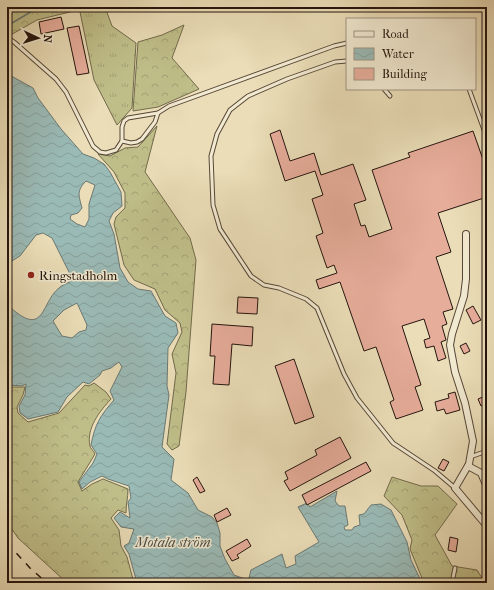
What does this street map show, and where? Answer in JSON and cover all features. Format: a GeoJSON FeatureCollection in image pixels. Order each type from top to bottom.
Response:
{"type":"FeatureCollection","features":[{"type":"Feature","properties":{"kind":"street"},"geometry":{"type":"LineString","coordinates":[[466,234],[466,279],[464,296],[450,345],[455,372],[469,417],[473,441],[468,466],[455,488],[487,526]]}},
{"type":"Feature","properties":{"kind":"street"},"geometry":{"type":"LineString","coordinates":[[468,466],[481,473],[487,487]]}},
{"type":"Feature","properties":{"kind":"lane"},"geometry":{"type":"LineString","coordinates":[[7,40],[14,42],[56,79],[66,92],[93,146],[100,152],[106,153],[116,150],[122,141],[122,127],[124,121],[128,118],[143,114],[158,113],[176,103],[334,46],[346,43]]}},
{"type":"Feature","properties":{"kind":"lane"},"geometry":{"type":"LineString","coordinates":[[346,61],[335,62],[287,79],[248,96],[230,110],[217,134],[211,156],[213,205],[220,229],[251,276],[264,285],[279,288],[306,299],[317,308],[344,374],[354,392],[392,443],[435,471],[455,488]]}},
{"type":"Feature","properties":{"kind":"lane"},"geometry":{"type":"LineString","coordinates":[[385,90],[390,96]]}},
{"type":"Feature","properties":{"kind":"lane"},"geometry":{"type":"LineString","coordinates":[[469,90],[487,138]]}},
{"type":"Feature","properties":{"kind":"lane"},"geometry":{"type":"LineString","coordinates":[[122,141],[130,143],[142,140],[155,122],[158,113]]}},
{"type":"Feature","properties":{"kind":"lane"},"geometry":{"type":"LineString","coordinates":[[470,457],[487,451]]}},
{"type":"Feature","properties":{"kind":"lane"},"geometry":{"type":"LineString","coordinates":[[452,583],[455,568]]}},
{"type":"Feature","properties":{"kind":"green space"},"geometry":{"type":"Polygon","coordinates":[[[7,7],[78,7],[78,10],[37,20],[7,37],[7,7]]]}},
{"type":"Feature","properties":{"kind":"green space"},"geometry":{"type":"Polygon","coordinates":[[[79,7],[105,7],[112,26],[136,43],[132,108],[117,125],[94,80],[79,7]]]}},
{"type":"Feature","properties":{"kind":"green space"},"geometry":{"type":"Polygon","coordinates":[[[184,25],[172,58],[199,89],[158,107],[133,111],[138,42],[162,35],[184,25]]]}},
{"type":"Feature","properties":{"kind":"green space"},"geometry":{"type":"Polygon","coordinates":[[[157,126],[145,172],[190,238],[196,260],[186,392],[179,446],[172,450],[167,444],[176,373],[172,354],[182,332],[180,323],[165,310],[155,289],[134,280],[124,265],[114,224],[116,217],[125,208],[125,193],[114,172],[98,154],[110,156],[125,148],[138,147],[157,126]]]}},
{"type":"Feature","properties":{"kind":"green space"},"geometry":{"type":"Polygon","coordinates":[[[94,383],[106,392],[111,399],[98,414],[92,426],[89,439],[90,446],[95,454],[78,482],[82,491],[103,479],[128,489],[126,513],[118,510],[111,518],[119,530],[121,546],[127,557],[134,583],[67,583],[18,538],[7,522],[7,398],[10,387],[25,387],[17,407],[18,413],[28,422],[59,413],[85,385],[89,386],[94,383]]]}},
{"type":"Feature","properties":{"kind":"green space"},"geometry":{"type":"Polygon","coordinates":[[[392,477],[421,486],[438,486],[457,504],[435,535],[452,566],[477,570],[485,583],[424,583],[410,549],[412,540],[402,515],[384,496],[392,477]]]}},
{"type":"Feature","properties":{"kind":"water","name":"Motala ström"},"geometry":{"type":"Polygon","coordinates":[[[7,71],[13,77],[33,88],[38,98],[61,129],[83,154],[104,164],[121,192],[122,206],[113,213],[109,221],[114,234],[120,268],[128,282],[138,289],[151,291],[165,316],[176,323],[178,333],[168,348],[167,386],[169,395],[162,447],[174,459],[171,480],[188,493],[198,510],[212,517],[217,523],[220,533],[220,546],[234,575],[245,579],[249,578],[251,570],[282,554],[286,568],[296,564],[295,556],[319,542],[298,507],[307,503],[310,507],[337,491],[335,501],[339,506],[345,506],[348,525],[344,527],[345,530],[352,530],[354,527],[360,525],[359,515],[364,514],[371,505],[381,504],[391,510],[407,542],[411,560],[422,583],[137,583],[129,554],[124,546],[129,543],[134,529],[121,527],[114,518],[120,512],[130,518],[128,502],[131,498],[129,486],[102,476],[90,482],[82,489],[79,482],[93,463],[97,454],[91,445],[94,431],[105,411],[114,400],[110,391],[122,367],[119,362],[111,368],[102,371],[100,375],[89,384],[83,382],[67,397],[58,412],[28,419],[20,413],[19,406],[25,395],[26,384],[22,386],[9,385],[7,379],[7,292],[11,297],[11,308],[30,320],[36,319],[41,314],[53,294],[59,288],[70,282],[69,272],[52,238],[43,233],[36,235],[20,256],[10,262],[7,270],[7,71]],[[86,181],[79,194],[82,208],[78,213],[71,215],[70,219],[85,227],[89,219],[89,204],[95,185],[86,181]],[[77,303],[64,310],[53,321],[62,336],[72,338],[79,332],[86,330],[87,325],[77,303]]]}},
{"type":"Feature","properties":{"kind":"building"},"geometry":{"type":"Polygon","coordinates":[[[61,17],[64,29],[41,34],[39,22],[61,17]]]}},
{"type":"Feature","properties":{"kind":"building"},"geometry":{"type":"Polygon","coordinates":[[[79,26],[89,73],[77,75],[67,28],[79,26]]]}},
{"type":"Feature","properties":{"kind":"building"},"geometry":{"type":"Polygon","coordinates":[[[280,130],[290,161],[314,153],[321,175],[353,164],[366,200],[354,204],[361,226],[365,225],[369,237],[392,229],[372,170],[410,157],[408,153],[473,131],[487,171],[487,197],[438,213],[451,252],[436,257],[453,309],[443,312],[447,324],[442,326],[446,340],[441,342],[446,358],[438,361],[434,346],[426,348],[424,340],[430,338],[424,319],[402,326],[421,385],[415,387],[423,410],[396,419],[390,402],[394,400],[376,347],[364,351],[340,282],[319,289],[316,280],[337,273],[334,265],[327,268],[316,236],[323,233],[312,199],[323,195],[315,171],[285,181],[270,134],[280,130]]]}},
{"type":"Feature","properties":{"kind":"building"},"geometry":{"type":"Polygon","coordinates":[[[238,297],[258,298],[257,314],[237,313],[238,297]]]}},
{"type":"Feature","properties":{"kind":"building"},"geometry":{"type":"Polygon","coordinates":[[[473,306],[481,320],[473,324],[466,310],[473,306]]]}},
{"type":"Feature","properties":{"kind":"building"},"geometry":{"type":"Polygon","coordinates":[[[212,324],[253,327],[252,346],[232,344],[229,385],[213,384],[215,356],[210,356],[212,324]]]}},
{"type":"Feature","properties":{"kind":"building"},"geometry":{"type":"Polygon","coordinates":[[[466,343],[470,351],[464,354],[460,346],[466,343]]]}},
{"type":"Feature","properties":{"kind":"building"},"geometry":{"type":"Polygon","coordinates":[[[294,359],[314,417],[295,424],[275,366],[294,359]]]}},
{"type":"Feature","properties":{"kind":"building"},"geometry":{"type":"Polygon","coordinates":[[[455,392],[460,410],[446,414],[444,409],[437,411],[435,402],[449,398],[448,394],[455,392]]]}},
{"type":"Feature","properties":{"kind":"building"},"geometry":{"type":"Polygon","coordinates":[[[485,396],[487,403],[481,406],[478,399],[485,396]]]}},
{"type":"Feature","properties":{"kind":"building"},"geometry":{"type":"Polygon","coordinates":[[[340,437],[351,458],[290,491],[284,481],[288,479],[285,472],[317,455],[315,450],[340,437]]]}},
{"type":"Feature","properties":{"kind":"building"},"geometry":{"type":"Polygon","coordinates":[[[443,459],[449,462],[444,471],[438,468],[443,459]]]}},
{"type":"Feature","properties":{"kind":"building"},"geometry":{"type":"Polygon","coordinates":[[[366,462],[371,471],[307,505],[302,495],[366,462]]]}},
{"type":"Feature","properties":{"kind":"building"},"geometry":{"type":"Polygon","coordinates":[[[197,477],[205,491],[200,493],[193,480],[197,477]]]}},
{"type":"Feature","properties":{"kind":"building"},"geometry":{"type":"Polygon","coordinates":[[[227,508],[231,515],[217,522],[214,515],[227,508]]]}},
{"type":"Feature","properties":{"kind":"building"},"geometry":{"type":"Polygon","coordinates":[[[450,537],[458,539],[456,552],[448,550],[450,537]]]}},
{"type":"Feature","properties":{"kind":"building"},"geometry":{"type":"Polygon","coordinates":[[[247,539],[251,546],[237,555],[239,558],[232,561],[226,551],[247,539]]]}},
{"type":"Feature","properties":{"kind":"waterway"},"geometry":{"type":"LineString","coordinates":[[7,26],[39,7]]}},
{"type":"Feature","properties":{"kind":"railway"},"geometry":{"type":"LineString","coordinates":[[7,543],[30,568],[47,583]]}},
{"type":"Feature","properties":{"kind":"place","name":"Ringstadholm"},"geometry":{"type":"Point","coordinates":[31,275]}}]}
